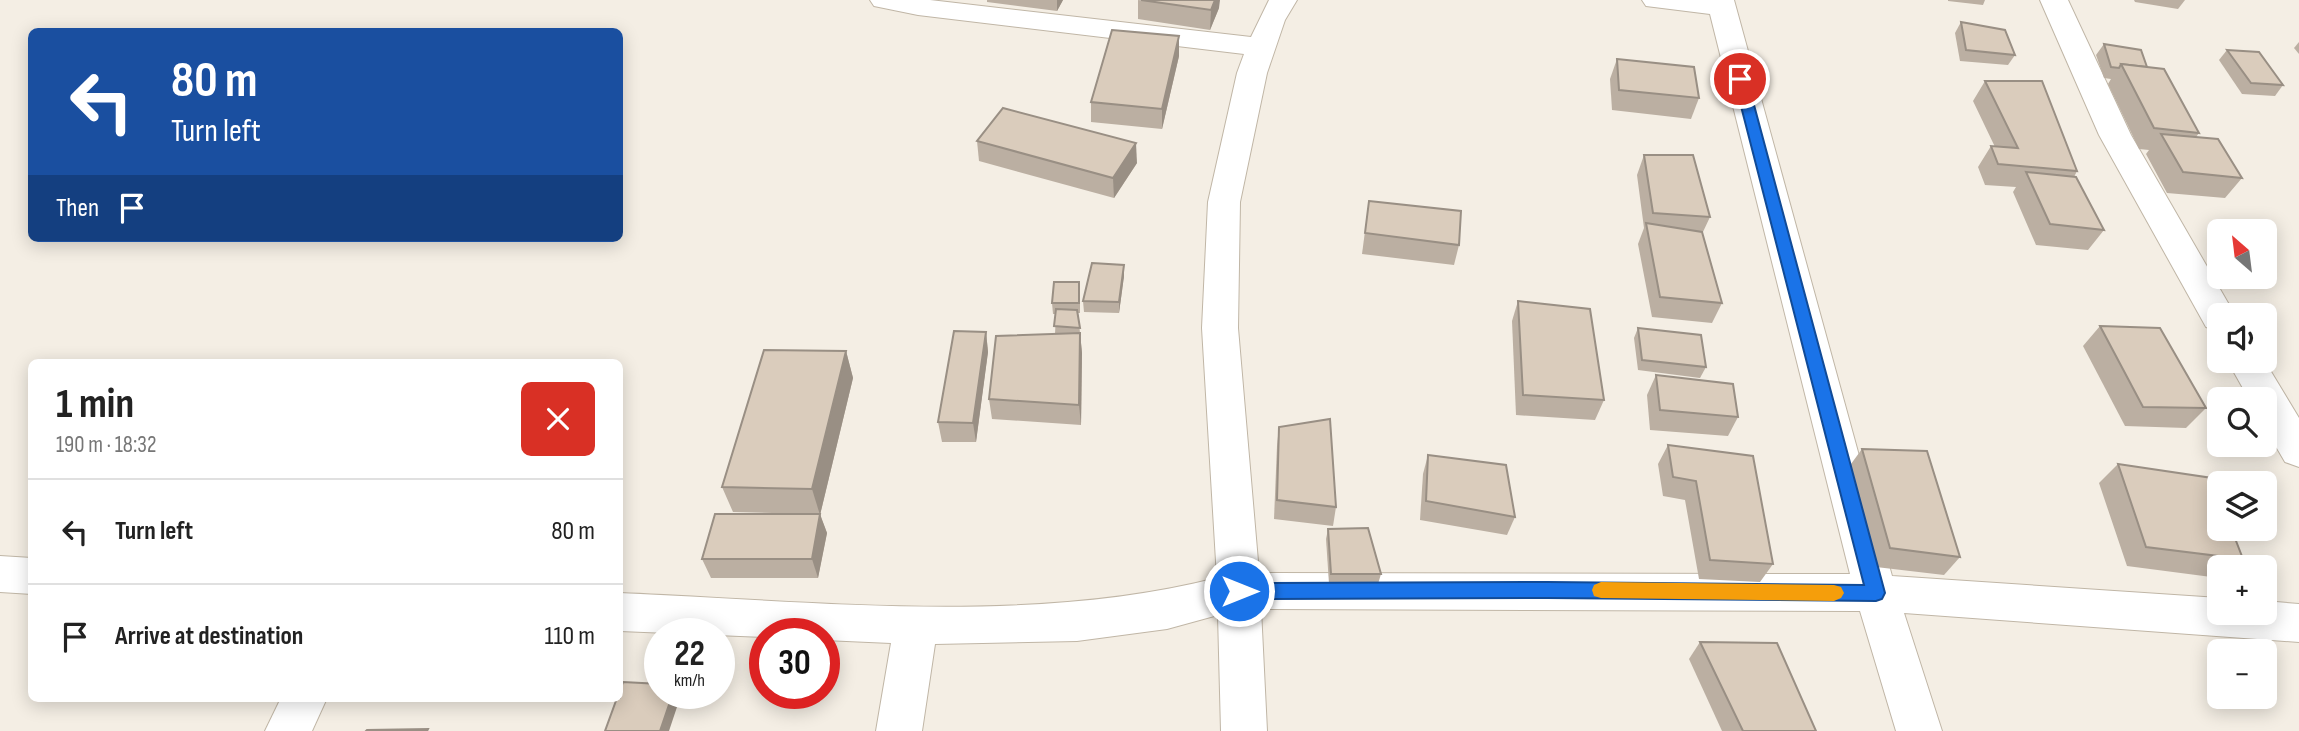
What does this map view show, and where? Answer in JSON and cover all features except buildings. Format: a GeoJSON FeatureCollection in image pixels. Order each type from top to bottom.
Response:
{"type":"FeatureCollection","features":[{"type":"Feature","properties":{"kind":"street"},"geometry":{"type":"LineString","coordinates":[[884,0],[918,7],[1261,47]]}},
{"type":"Feature","properties":{"kind":"street"},"geometry":{"type":"LineString","coordinates":[[1244,731],[1239,591],[1220,328],[1224,202],[1252,73],[1270,20],[1283,0]]}},
{"type":"Feature","properties":{"kind":"street"},"geometry":{"type":"LineString","coordinates":[[1656,0],[1721,3],[1876,593],[1919,731]]}},
{"type":"Feature","properties":{"kind":"street"},"geometry":{"type":"LineString","coordinates":[[2054,0],[2115,135],[2210,303]]}},
{"type":"Feature","properties":{"kind":"street"},"geometry":{"type":"LineString","coordinates":[[2253,373],[2299,451]]}},
{"type":"Feature","properties":{"kind":"street"},"geometry":{"type":"LineString","coordinates":[[623,612],[916,625],[1077,622],[1167,610],[1239,591],[1561,590],[1876,593],[2299,623]]}},
{"type":"Feature","properties":{"kind":"street"},"geometry":{"type":"LineString","coordinates":[[899,731],[916,625]]}},
{"type":"Feature","properties":{"kind":"street"},"geometry":{"type":"LineString","coordinates":[[288,731],[303,702]]}},
{"type":"Feature","properties":{"kind":"slow traffic"},"geometry":{"type":"LineString","coordinates":[[1601,590],[1834,593]]}},
{"type":"Feature","properties":{"kind":"route"},"geometry":{"type":"LineString","coordinates":[[1239,591],[1876,593],[1740,79]]}}]}
